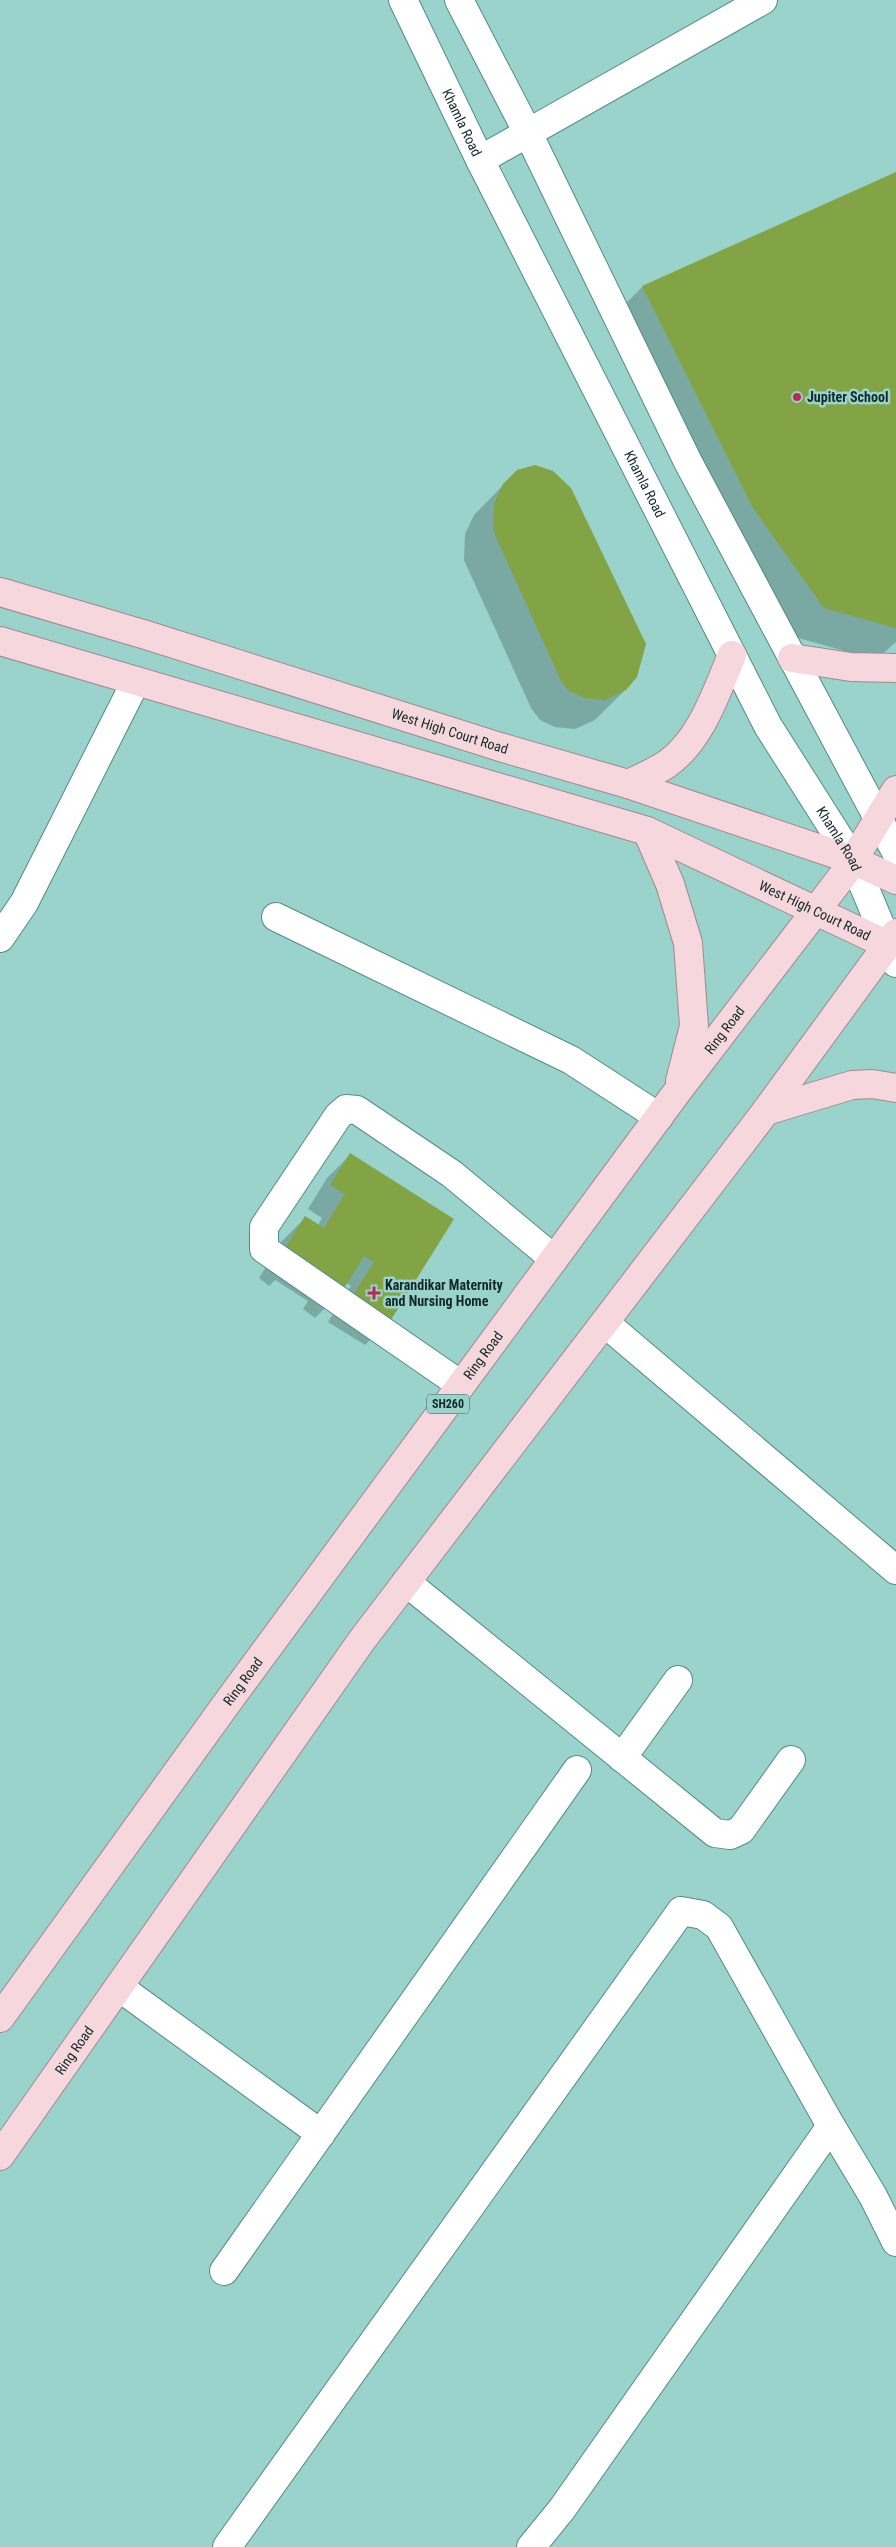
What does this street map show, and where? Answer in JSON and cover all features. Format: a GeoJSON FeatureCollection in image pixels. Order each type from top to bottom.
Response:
{"type":"FeatureCollection","features":[{"type":"Feature","properties":{"kind":"main road","name":"West High Court Road"},"geometry":{"type":"LineString","coordinates":[[0,592],[146,635],[500,747],[628,784],[853,860],[896,880]]}},
{"type":"Feature","properties":{"kind":"main road","name":"West High Court Road"},"geometry":{"type":"LineString","coordinates":[[0,641],[647,831],[893,947]]}},
{"type":"Feature","properties":{"kind":"main road"},"geometry":{"type":"LineString","coordinates":[[628,784],[667,764],[692,738],[708,709],[732,655]]}},
{"type":"Feature","properties":{"kind":"main road"},"geometry":{"type":"LineString","coordinates":[[792,658],[851,667],[896,668]]}},
{"type":"Feature","properties":{"kind":"main road","name":"Ring Road"},"geometry":{"type":"LineString","coordinates":[[0,2018],[677,1092],[818,910],[879,822],[896,790]]}},
{"type":"Feature","properties":{"kind":"main road"},"geometry":{"type":"LineString","coordinates":[[647,831],[670,884],[688,943],[694,1026],[677,1092]]}},
{"type":"Feature","properties":{"kind":"main road","name":"Ring Road"},"geometry":{"type":"LineString","coordinates":[[0,2156],[362,1640],[893,947]]}},
{"type":"Feature","properties":{"kind":"main road"},"geometry":{"type":"LineString","coordinates":[[766,1111],[852,1085],[872,1084],[896,1088]]}},
{"type":"Feature","properties":{"kind":"street","name":"Khamla Road"},"geometry":{"type":"LineString","coordinates":[[403,0],[480,160],[768,726],[853,860],[893,947]]}},
{"type":"Feature","properties":{"kind":"street"},"geometry":{"type":"LineString","coordinates":[[459,0],[528,132],[688,462],[896,852]]}},
{"type":"Feature","properties":{"kind":"street"},"geometry":{"type":"LineString","coordinates":[[480,160],[763,0]]}},
{"type":"Feature","properties":{"kind":"street"},"geometry":{"type":"LineString","coordinates":[[0,938],[24,903],[136,682]]}},
{"type":"Feature","properties":{"kind":"street"},"geometry":{"type":"LineString","coordinates":[[276,917],[570,1060],[659,1117]]}},
{"type":"Feature","properties":{"kind":"street"},"geometry":{"type":"LineString","coordinates":[[461,1385],[264,1249],[264,1227],[338,1116],[346,1109],[357,1110],[452,1174],[554,1259]]}},
{"type":"Feature","properties":{"kind":"street"},"geometry":{"type":"LineString","coordinates":[[605,1323],[896,1570]]}},
{"type":"Feature","properties":{"kind":"street"},"geometry":{"type":"LineString","coordinates":[[406,1582],[716,1833],[730,1835],[740,1830],[792,1760]]}},
{"type":"Feature","properties":{"kind":"street"},"geometry":{"type":"LineString","coordinates":[[622,1758],[678,1680]]}},
{"type":"Feature","properties":{"kind":"street"},"geometry":{"type":"LineString","coordinates":[[224,2271],[577,1770]]}},
{"type":"Feature","properties":{"kind":"street"},"geometry":{"type":"LineString","coordinates":[[227,2547],[680,1911],[703,1915],[719,1927],[831,2126],[873,2196],[896,2242]]}},
{"type":"Feature","properties":{"kind":"street"},"geometry":{"type":"LineString","coordinates":[[119,1987],[321,2134]]}},
{"type":"Feature","properties":{"kind":"street"},"geometry":{"type":"LineString","coordinates":[[531,2547],[562,2509],[831,2126]]}},
{"type":"Feature","properties":{"kind":"building","name":"Jupiter School"},"geometry":{"type":"Polygon","coordinates":[[[896,172],[896,628],[824,608],[753,508],[642,286],[896,172]]]}},
{"type":"Feature","properties":{"kind":"building"},"geometry":{"type":"Polygon","coordinates":[[[535,465],[553,471],[571,488],[646,644],[637,677],[626,690],[605,700],[585,698],[569,691],[560,679],[493,530],[494,504],[503,484],[517,470],[535,465]]]}},
{"type":"Feature","properties":{"kind":"building"},"geometry":{"type":"Polygon","coordinates":[[[350,1153],[454,1219],[389,1323],[351,1298],[374,1262],[364,1256],[340,1295],[326,1285],[331,1277],[298,1256],[281,1254],[305,1216],[324,1228],[345,1194],[330,1185],[350,1153]]]}},
{"type":"Feature","properties":{"kind":"place","name":"Jupiter School"},"geometry":{"type":"Point","coordinates":[797,397]}},
{"type":"Feature","properties":{"kind":"place","name":"Karandikar Maternity and Nursing Home"},"geometry":{"type":"Point","coordinates":[374,1293]}}]}
